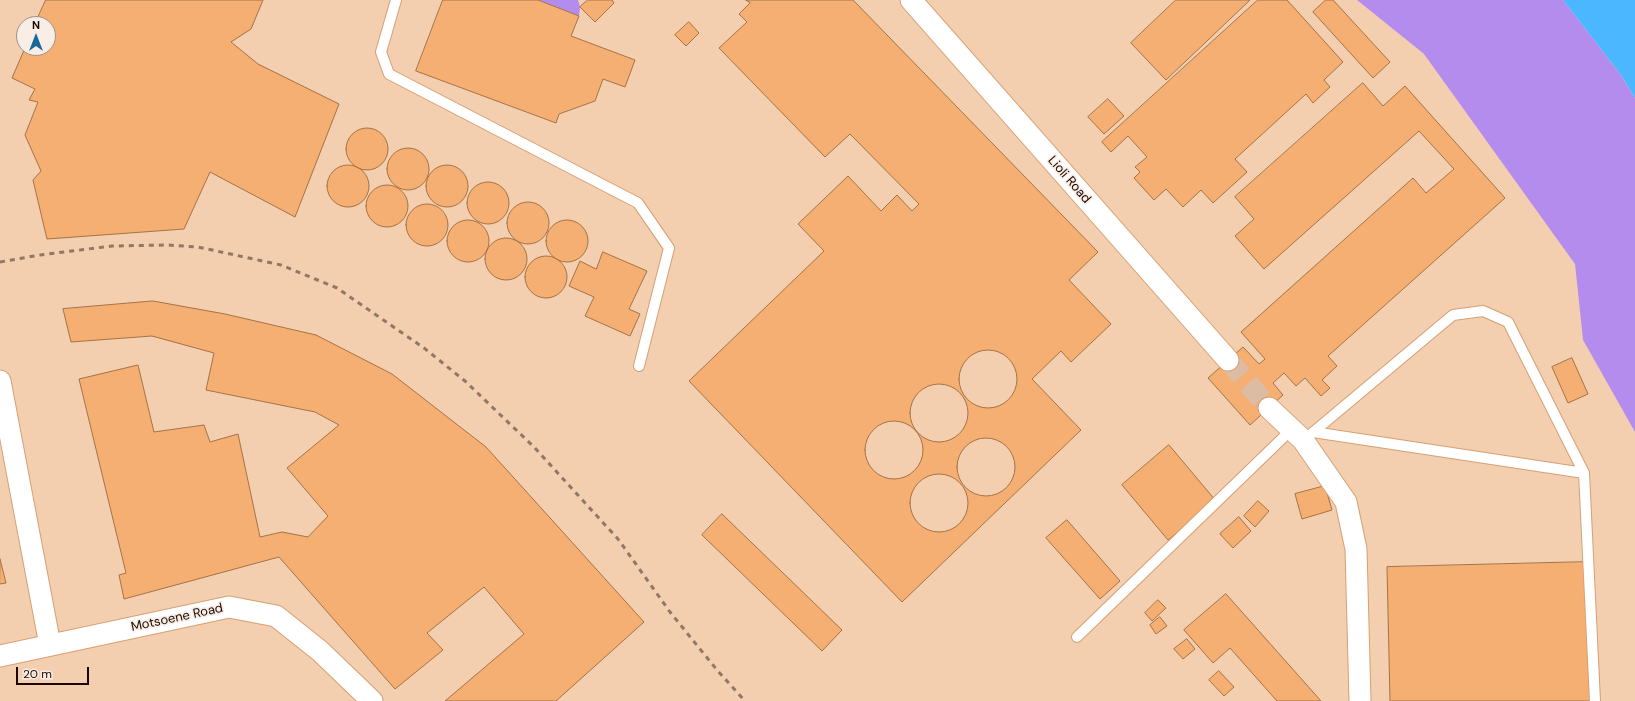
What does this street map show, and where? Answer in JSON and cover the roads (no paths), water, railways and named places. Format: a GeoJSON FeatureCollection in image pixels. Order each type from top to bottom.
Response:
{"type":"FeatureCollection","features":[{"type":"Feature","properties":{"kind":"street","name":"Lioli Road"},"geometry":{"type":"LineString","coordinates":[[911,0],[1228,360]]}},
{"type":"Feature","properties":{"kind":"street"},"geometry":{"type":"LineString","coordinates":[[0,381],[50,645]]}},
{"type":"Feature","properties":{"kind":"street"},"geometry":{"type":"LineString","coordinates":[[1269,408],[1303,434],[1346,502],[1356,549],[1360,701]]}},
{"type":"Feature","properties":{"kind":"street","name":"Motsoene Road"},"geometry":{"type":"LineString","coordinates":[[0,656],[228,607],[276,616],[320,651],[372,701]]}},
{"type":"Feature","properties":{"kind":"lane"},"geometry":{"type":"LineString","coordinates":[[396,0],[381,52],[389,74],[638,203],[669,248],[639,366]]}},
{"type":"Feature","properties":{"kind":"lane"},"geometry":{"type":"LineString","coordinates":[[1077,637],[1303,434],[1453,315],[1483,311],[1508,322],[1584,473],[1595,701]]}},
{"type":"Feature","properties":{"kind":"lane"},"geometry":{"type":"LineString","coordinates":[[1303,434],[1584,473]]}},
{"type":"Feature","properties":{"kind":"water"},"geometry":{"type":"Polygon","coordinates":[[[1563,0],[1635,0],[1635,98],[1621,75],[1563,0]]]}},
{"type":"Feature","properties":{"kind":"tunnel"},"geometry":{"type":"LineString","coordinates":[[1228,360],[1269,408]]}},
{"type":"Feature","properties":{"kind":"railway"},"geometry":{"type":"LineString","coordinates":[[0,262],[40,255],[112,246],[167,245],[198,247],[281,265],[337,288],[424,348],[465,381],[534,447],[618,539],[670,612],[717,670],[745,701]]}}]}
